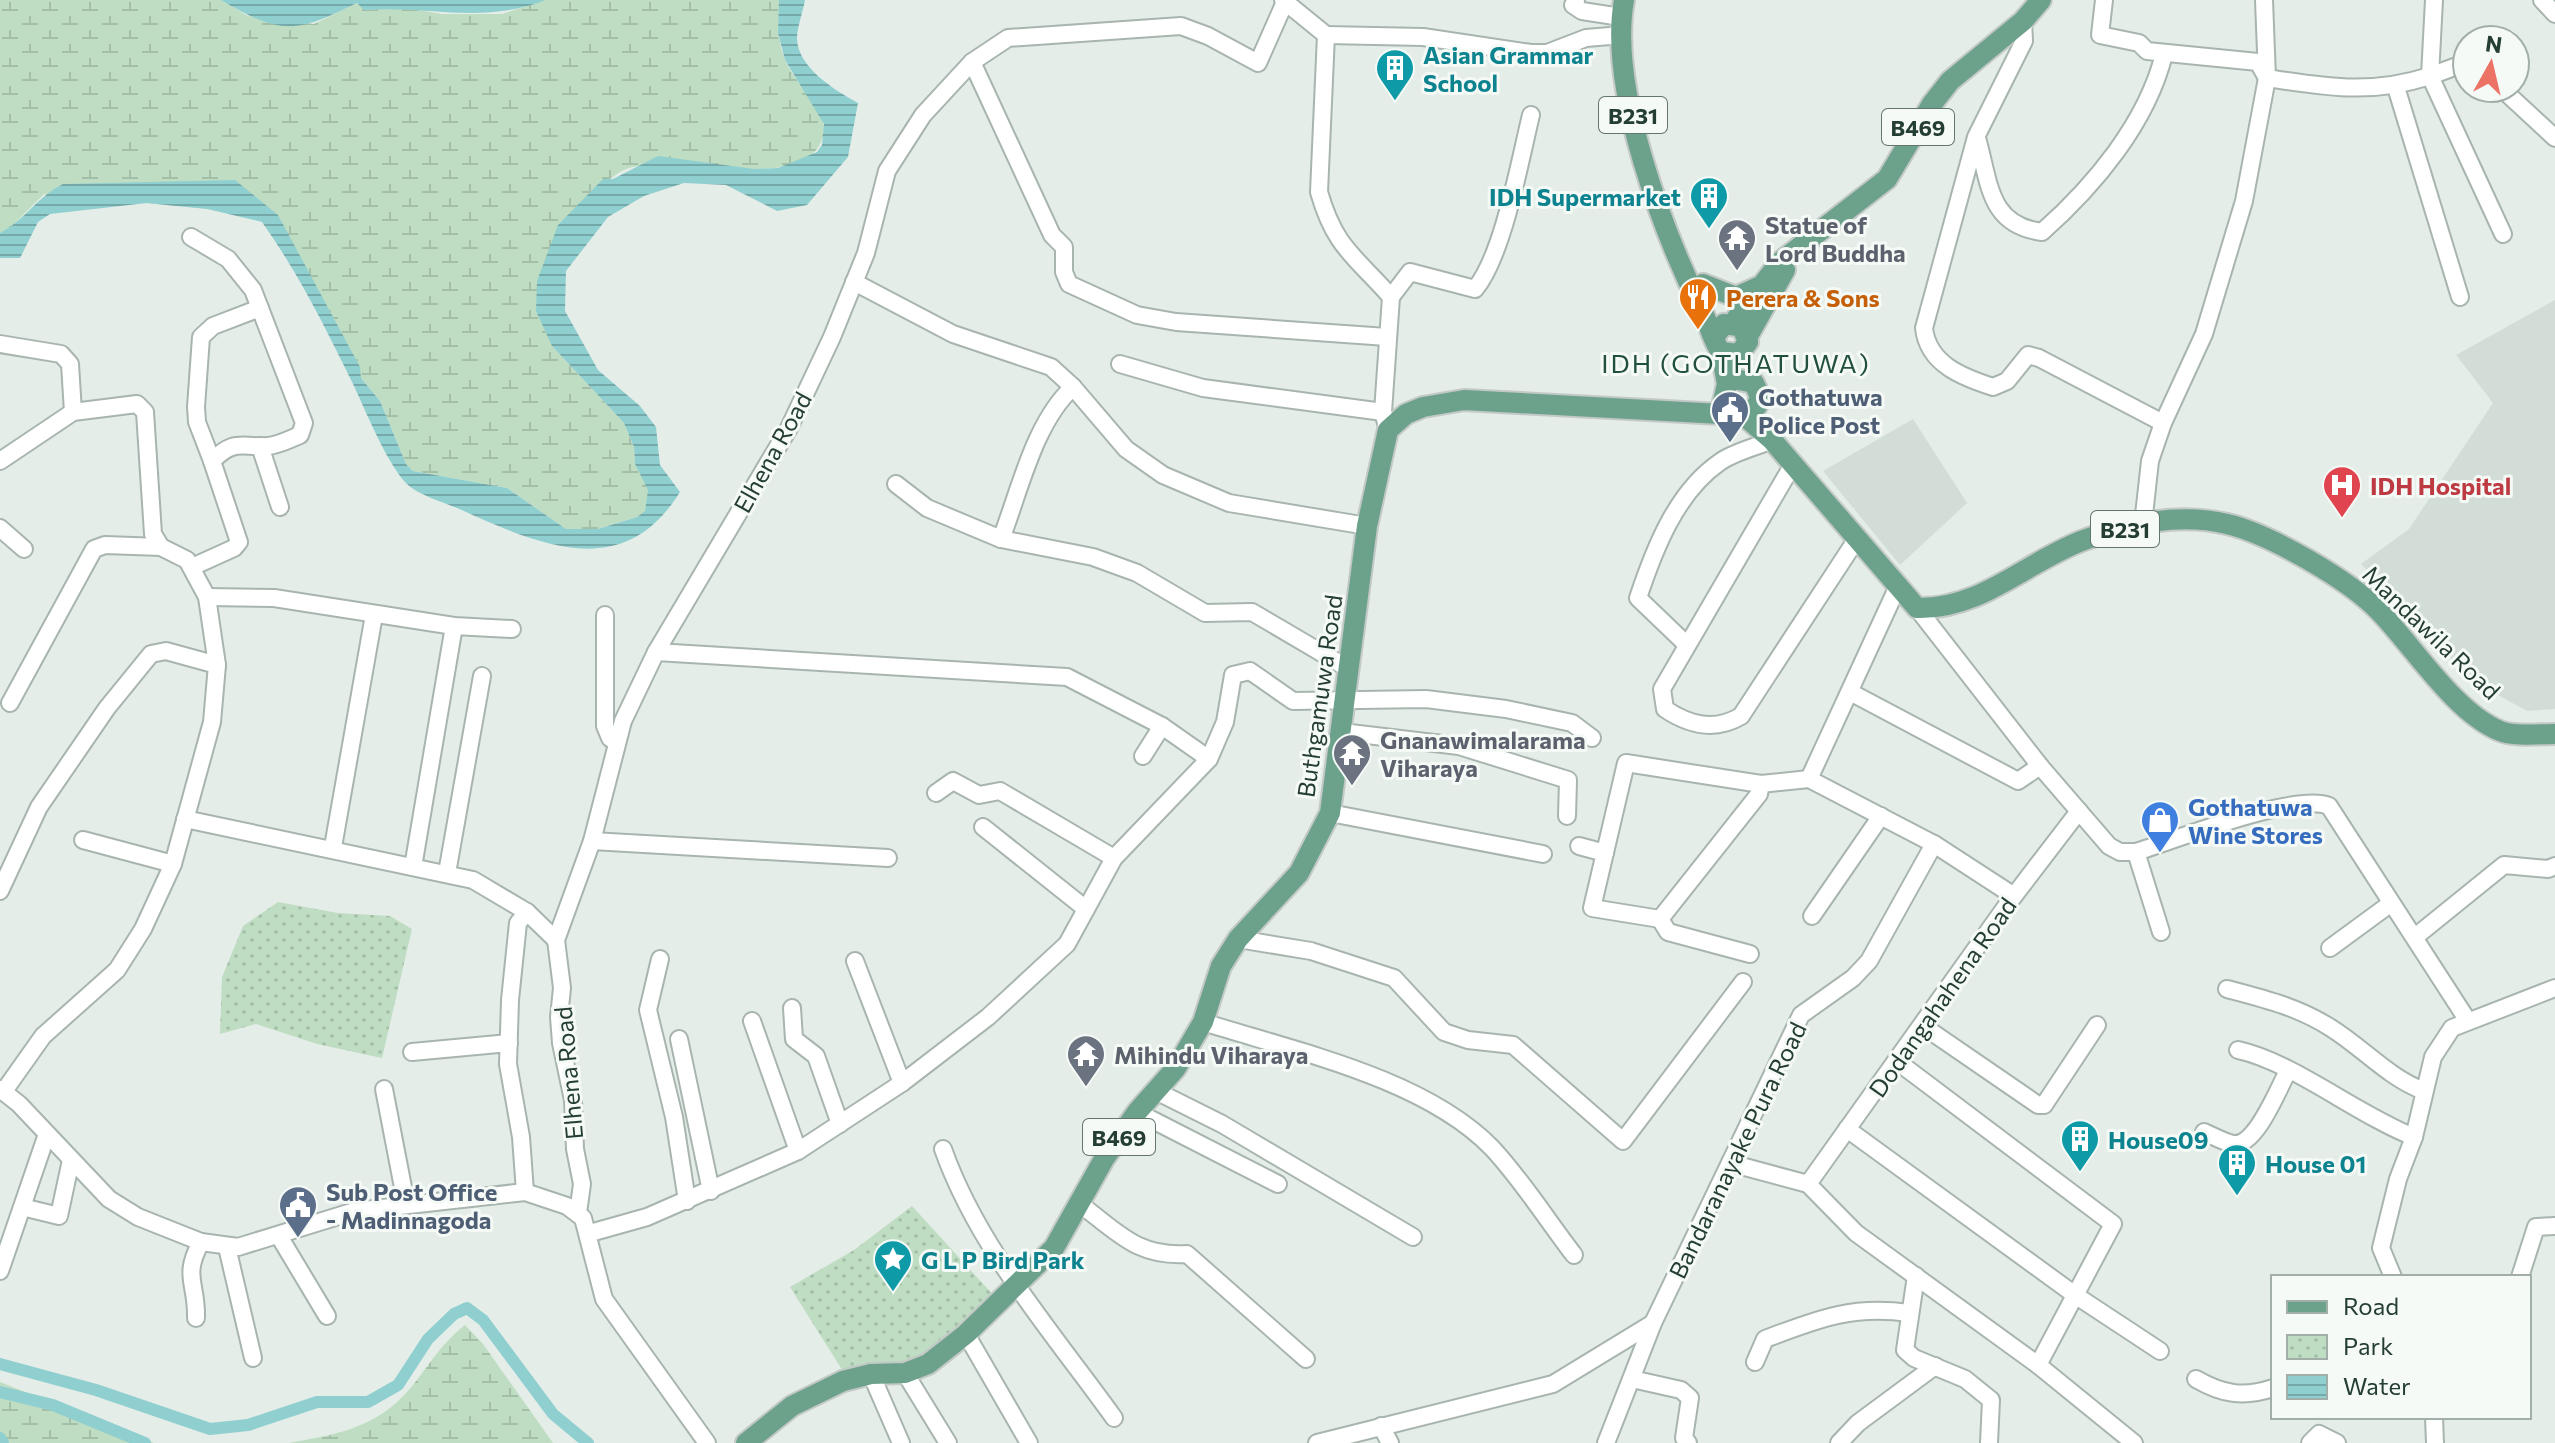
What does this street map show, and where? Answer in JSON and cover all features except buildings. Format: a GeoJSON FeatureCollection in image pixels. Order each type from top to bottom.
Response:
{"type":"FeatureCollection","features":[{"type":"Feature","properties":{"kind":"main road","name":"B469"},"geometry":{"type":"LineString","coordinates":[[1731,336],[1760,286],[1779,263],[1887,179],[1932,104],[1950,81],[2023,21],[2041,0]]}},
{"type":"Feature","properties":{"kind":"main road","name":"B231"},"geometry":{"type":"LineString","coordinates":[[1622,17],[1634,120],[1671,249],[1731,336],[1725,388]]}},
{"type":"Feature","properties":{"kind":"main road","name":"B231"},"geometry":{"type":"LineString","coordinates":[[1666,227],[1703,284],[1731,336],[1757,390],[1772,440]]}},
{"type":"Feature","properties":{"kind":"main road","name":"B469"},"geometry":{"type":"LineString","coordinates":[[1731,336],[1795,253]]}},
{"type":"Feature","properties":{"kind":"main road"},"geometry":{"type":"LineString","coordinates":[[1703,284],[1736,297],[1760,286]]}},
{"type":"Feature","properties":{"kind":"main road"},"geometry":{"type":"LineString","coordinates":[[1386,421],[1423,407],[1464,400],[1684,412],[1741,415],[1757,406],[1757,390],[1735,379],[1684,412]]}},
{"type":"Feature","properties":{"kind":"main road"},"geometry":{"type":"LineString","coordinates":[[1725,388],[1723,402],[1729,411],[1741,415]]}},
{"type":"Feature","properties":{"kind":"main road","name":"B231"},"geometry":{"type":"LineString","coordinates":[[1741,415],[1772,440],[1917,608]]}},
{"type":"Feature","properties":{"kind":"main road","name":"Buthgamuwa Road"},"geometry":{"type":"LineString","coordinates":[[746,1443],[792,1406],[843,1381],[871,1374],[905,1373],[928,1364],[966,1334],[1054,1248],[1081,1205],[1104,1159],[1137,1112],[1176,1068],[1203,1022],[1221,966],[1238,939],[1299,873],[1330,813],[1367,526],[1386,421]]}},
{"type":"Feature","properties":{"kind":"main road","name":"Mandawila Road"},"geometry":{"type":"LineString","coordinates":[[1917,608],[1974,598],[2083,540],[2178,518],[2216,523],[2267,540],[2336,577],[2364,596],[2464,706],[2502,731],[2555,734]]}},
{"type":"Feature","properties":{"kind":"street"},"geometry":{"type":"LineString","coordinates":[[1576,0],[1573,5],[1582,11],[1622,17]]}},
{"type":"Feature","properties":{"kind":"street"},"geometry":{"type":"LineString","coordinates":[[2104,0],[2100,35],[2139,43],[2147,51],[2164,54],[2258,62],[2267,78]]}},
{"type":"Feature","properties":{"kind":"street"},"geometry":{"type":"LineString","coordinates":[[2143,524],[2150,461],[2163,423],[2204,334],[2240,216],[2267,78],[2264,0]]}},
{"type":"Feature","properties":{"kind":"street"},"geometry":{"type":"LineString","coordinates":[[2434,0],[2430,76],[2503,234]]}},
{"type":"Feature","properties":{"kind":"street"},"geometry":{"type":"LineString","coordinates":[[2542,0],[2555,14]]}},
{"type":"Feature","properties":{"kind":"street"},"geometry":{"type":"LineString","coordinates":[[1284,1],[1326,35],[1423,37],[1531,53],[1547,53],[1586,38],[1622,17]]}},
{"type":"Feature","properties":{"kind":"street","name":"Elhena Road"},"geometry":{"type":"LineString","coordinates":[[578,1213],[582,1184],[575,1149],[573,1100],[561,1043],[559,1017],[562,988],[556,940],[592,841],[623,721],[656,652],[789,428],[832,337],[866,253],[887,171],[923,115],[972,62],[1008,38],[1155,25],[1181,26],[1208,36],[1258,63],[1284,1]]}},
{"type":"Feature","properties":{"kind":"street"},"geometry":{"type":"LineString","coordinates":[[2023,21],[2024,41],[1976,137],[1924,328],[1926,345],[1937,361],[1993,387],[2007,381],[2028,355],[2039,358],[2163,423]]}},
{"type":"Feature","properties":{"kind":"street"},"geometry":{"type":"LineString","coordinates":[[1326,35],[1319,192],[1326,216],[1347,253],[1391,297]]}},
{"type":"Feature","properties":{"kind":"street"},"geometry":{"type":"LineString","coordinates":[[1976,137],[1998,212],[2021,229],[2042,232],[2067,210],[2121,144],[2157,85],[2164,54]]}},
{"type":"Feature","properties":{"kind":"street"},"geometry":{"type":"LineString","coordinates":[[972,62],[1052,235],[1064,247],[1064,272],[1069,284],[1137,315],[1387,337]]}},
{"type":"Feature","properties":{"kind":"street"},"geometry":{"type":"LineString","coordinates":[[2267,78],[2352,90],[2396,87],[2451,68]]}},
{"type":"Feature","properties":{"kind":"street"},"geometry":{"type":"LineString","coordinates":[[2396,87],[2460,297]]}},
{"type":"Feature","properties":{"kind":"street"},"geometry":{"type":"LineString","coordinates":[[2518,104],[2555,138]]}},
{"type":"Feature","properties":{"kind":"street"},"geometry":{"type":"LineString","coordinates":[[1120,364],[1203,388],[1386,421],[1391,297],[1410,272],[1475,289],[1483,280],[1501,229],[1531,115]]}},
{"type":"Feature","properties":{"kind":"street"},"geometry":{"type":"LineString","coordinates":[[191,237],[228,259],[253,290],[304,423],[300,435],[273,445],[239,443],[212,461]]}},
{"type":"Feature","properties":{"kind":"street"},"geometry":{"type":"LineString","coordinates":[[854,282],[953,334],[1051,367],[1073,387],[1126,449],[1163,475],[1229,503],[1367,526]]}},
{"type":"Feature","properties":{"kind":"street"},"geometry":{"type":"LineString","coordinates":[[192,567],[234,548],[239,542],[197,422],[201,337],[213,326],[260,308]]}},
{"type":"Feature","properties":{"kind":"street"},"geometry":{"type":"LineString","coordinates":[[0,344],[61,354],[70,364],[73,412]]}},
{"type":"Feature","properties":{"kind":"street"},"geometry":{"type":"LineString","coordinates":[[1001,539],[1037,443],[1064,396],[1073,387]]}},
{"type":"Feature","properties":{"kind":"street"},"geometry":{"type":"LineString","coordinates":[[0,461],[73,412],[137,404],[145,412],[153,534],[161,547]]}},
{"type":"Feature","properties":{"kind":"street"},"geometry":{"type":"LineString","coordinates":[[1686,644],[1638,598],[1653,552],[1684,500],[1720,462],[1772,440]]}},
{"type":"Feature","properties":{"kind":"street"},"geometry":{"type":"LineString","coordinates":[[260,446],[280,507]]}},
{"type":"Feature","properties":{"kind":"street"},"geometry":{"type":"LineString","coordinates":[[1792,466],[1662,689],[1665,709],[1684,721],[1706,726],[1729,723],[1751,704],[1858,537]]}},
{"type":"Feature","properties":{"kind":"street"},"geometry":{"type":"LineString","coordinates":[[896,484],[927,508],[1001,539],[1093,557],[1137,573],[1205,613],[1252,612],[1349,669]]}},
{"type":"Feature","properties":{"kind":"street"},"geometry":{"type":"LineString","coordinates":[[0,528],[24,549]]}},
{"type":"Feature","properties":{"kind":"street"},"geometry":{"type":"LineString","coordinates":[[10,703],[94,549],[105,545],[161,547],[187,560],[207,597],[217,665],[212,722],[173,864],[143,929],[117,970],[43,1036],[2,1090],[119,1206],[201,1242],[227,1247],[255,1244],[344,1213],[406,1203],[525,1192],[547,1197],[578,1213],[590,1233],[599,1290],[707,1443]]}},
{"type":"Feature","properties":{"kind":"street"},"geometry":{"type":"LineString","coordinates":[[1809,779],[1898,586]]}},
{"type":"Feature","properties":{"kind":"street"},"geometry":{"type":"LineString","coordinates":[[207,597],[274,598],[454,626],[512,629]]}},
{"type":"Feature","properties":{"kind":"street"},"geometry":{"type":"LineString","coordinates":[[1917,608],[2040,766],[2109,846],[2120,852],[2136,852],[2288,804],[2317,801],[2329,806],[2468,1021]]}},
{"type":"Feature","properties":{"kind":"street"},"geometry":{"type":"LineString","coordinates":[[333,847],[374,615]]}},
{"type":"Feature","properties":{"kind":"street"},"geometry":{"type":"LineString","coordinates":[[605,615],[605,726],[610,738],[617,743]]}},
{"type":"Feature","properties":{"kind":"street"},"geometry":{"type":"LineString","coordinates":[[413,867],[454,626]]}},
{"type":"Feature","properties":{"kind":"street"},"geometry":{"type":"LineString","coordinates":[[0,891],[39,807],[107,708],[151,654],[166,651],[217,665]]}},
{"type":"Feature","properties":{"kind":"street"},"geometry":{"type":"LineString","coordinates":[[656,652],[1067,677],[1162,726],[1209,759]]}},
{"type":"Feature","properties":{"kind":"street"},"geometry":{"type":"LineString","coordinates":[[590,1233],[647,1217],[798,1151],[902,1083],[988,1017],[1067,944],[1114,858],[1209,759],[1225,722],[1233,675],[1250,671],[1293,701],[1426,699],[1506,709],[1572,723],[1592,738]]}},
{"type":"Feature","properties":{"kind":"street"},"geometry":{"type":"LineString","coordinates":[[447,873],[482,676]]}},
{"type":"Feature","properties":{"kind":"street"},"geometry":{"type":"LineString","coordinates":[[1850,692],[2018,781],[2040,766]]}},
{"type":"Feature","properties":{"kind":"street"},"geometry":{"type":"LineString","coordinates":[[1143,756],[1162,726]]}},
{"type":"Feature","properties":{"kind":"street"},"geometry":{"type":"LineString","coordinates":[[1342,732],[1459,746],[1568,780],[1567,816]]}},
{"type":"Feature","properties":{"kind":"street"},"geometry":{"type":"LineString","coordinates":[[1750,954],[1668,932],[1660,919],[1592,908],[1626,763],[1761,784],[1809,779],[1934,844],[2014,896]]}},
{"type":"Feature","properties":{"kind":"street"},"geometry":{"type":"LineString","coordinates":[[936,793],[953,781],[979,795],[1000,791],[1114,858]]}},
{"type":"Feature","properties":{"kind":"street"},"geometry":{"type":"LineString","coordinates":[[1660,919],[1759,794],[1761,784]]}},
{"type":"Feature","properties":{"kind":"street","name":"Dodangahahena Road"},"geometry":{"type":"LineString","coordinates":[[1808,1184],[2014,896],[2079,811]]}},
{"type":"Feature","properties":{"kind":"street"},"geometry":{"type":"LineString","coordinates":[[1330,813],[1543,854]]}},
{"type":"Feature","properties":{"kind":"street"},"geometry":{"type":"LineString","coordinates":[[1812,916],[1881,816]]}},
{"type":"Feature","properties":{"kind":"street"},"geometry":{"type":"LineString","coordinates":[[185,819],[333,847],[473,880],[527,912],[556,940]]}},
{"type":"Feature","properties":{"kind":"street"},"geometry":{"type":"LineString","coordinates":[[983,827],[1086,909]]}},
{"type":"Feature","properties":{"kind":"street"},"geometry":{"type":"LineString","coordinates":[[83,840],[173,864]]}},
{"type":"Feature","properties":{"kind":"street"},"geometry":{"type":"LineString","coordinates":[[592,841],[888,858]]}},
{"type":"Feature","properties":{"kind":"street","name":"Bandaranayake Pura Road"},"geometry":{"type":"LineString","coordinates":[[1606,1443],[1653,1323],[1801,1015],[1853,978],[1869,961],[1934,844]]}},
{"type":"Feature","properties":{"kind":"street"},"geometry":{"type":"LineString","coordinates":[[1579,846],[1605,853]]}},
{"type":"Feature","properties":{"kind":"street"},"geometry":{"type":"LineString","coordinates":[[2136,852],[2161,932]]}},
{"type":"Feature","properties":{"kind":"street"},"geometry":{"type":"LineString","coordinates":[[2415,937],[2504,865],[2548,869],[2555,866]]}},
{"type":"Feature","properties":{"kind":"street"},"geometry":{"type":"LineString","coordinates":[[2330,948],[2390,904]]}},
{"type":"Feature","properties":{"kind":"street"},"geometry":{"type":"LineString","coordinates":[[525,1192],[509,1043],[518,923],[527,912]]}},
{"type":"Feature","properties":{"kind":"street"},"geometry":{"type":"LineString","coordinates":[[1238,939],[1311,951],[1394,978],[1444,1032],[1468,1040],[1513,1045],[1623,1141],[1743,982]]}},
{"type":"Feature","properties":{"kind":"street"},"geometry":{"type":"LineString","coordinates":[[660,959],[648,1010],[674,1117],[687,1201]]}},
{"type":"Feature","properties":{"kind":"street"},"geometry":{"type":"LineString","coordinates":[[855,961],[902,1083]]}},
{"type":"Feature","properties":{"kind":"street"},"geometry":{"type":"LineString","coordinates":[[2392,1275],[2381,1248],[2398,1179],[2414,1137],[2433,1057],[2452,1028],[2555,988]]}},
{"type":"Feature","properties":{"kind":"street"},"geometry":{"type":"LineString","coordinates":[[2227,989],[2287,1004],[2332,1029],[2408,1085],[2424,1091]]}},
{"type":"Feature","properties":{"kind":"street"},"geometry":{"type":"LineString","coordinates":[[792,1008],[794,1039],[816,1056],[840,1124]]}},
{"type":"Feature","properties":{"kind":"street"},"geometry":{"type":"LineString","coordinates":[[752,1021],[798,1151]]}},
{"type":"Feature","properties":{"kind":"street"},"geometry":{"type":"LineString","coordinates":[[1203,1022],[1375,1078],[1442,1110],[1491,1148],[1574,1255]]}},
{"type":"Feature","properties":{"kind":"street"},"geometry":{"type":"LineString","coordinates":[[1923,1026],[2038,1105],[2044,1105],[2097,1025]]}},
{"type":"Feature","properties":{"kind":"street"},"geometry":{"type":"LineString","coordinates":[[679,1039],[711,1191]]}},
{"type":"Feature","properties":{"kind":"street"},"geometry":{"type":"LineString","coordinates":[[412,1052],[509,1043]]}},
{"type":"Feature","properties":{"kind":"street"},"geometry":{"type":"LineString","coordinates":[[2238,1050],[2264,1056],[2376,1122],[2414,1137]]}},
{"type":"Feature","properties":{"kind":"street"},"geometry":{"type":"LineString","coordinates":[[1898,1062],[2113,1224],[2038,1365]]}},
{"type":"Feature","properties":{"kind":"street"},"geometry":{"type":"LineString","coordinates":[[2204,1132],[2233,1144],[2244,1143],[2254,1135],[2288,1071]]}},
{"type":"Feature","properties":{"kind":"street"},"geometry":{"type":"LineString","coordinates":[[384,1089],[406,1203]]}},
{"type":"Feature","properties":{"kind":"street"},"geometry":{"type":"LineString","coordinates":[[1156,1091],[1222,1124],[1413,1237]]}},
{"type":"Feature","properties":{"kind":"street"},"geometry":{"type":"LineString","coordinates":[[1137,1112],[1278,1184]]}},
{"type":"Feature","properties":{"kind":"street"},"geometry":{"type":"LineString","coordinates":[[1847,1129],[2075,1295],[2160,1351]]}},
{"type":"Feature","properties":{"kind":"street"},"geometry":{"type":"LineString","coordinates":[[0,1271],[47,1134]]}},
{"type":"Feature","properties":{"kind":"street"},"geometry":{"type":"LineString","coordinates":[[943,1149],[958,1193],[1018,1284],[1114,1418]]}},
{"type":"Feature","properties":{"kind":"street"},"geometry":{"type":"LineString","coordinates":[[22,1207],[59,1216],[71,1160]]}},
{"type":"Feature","properties":{"kind":"street"},"geometry":{"type":"LineString","coordinates":[[1730,1163],[1808,1184],[1856,1233],[2038,1365],[2134,1443]]}},
{"type":"Feature","properties":{"kind":"street"},"geometry":{"type":"LineString","coordinates":[[1081,1205],[1141,1249],[1159,1255],[1187,1254],[1306,1359]]}},
{"type":"Feature","properties":{"kind":"street"},"geometry":{"type":"LineString","coordinates":[[2521,1275],[2536,1227],[2555,1226]]}},
{"type":"Feature","properties":{"kind":"street"},"geometry":{"type":"LineString","coordinates":[[279,1236],[327,1316]]}},
{"type":"Feature","properties":{"kind":"street"},"geometry":{"type":"LineString","coordinates":[[196,1318],[197,1294],[190,1280],[189,1263],[201,1242]]}},
{"type":"Feature","properties":{"kind":"street"},"geometry":{"type":"LineString","coordinates":[[227,1247],[253,1358]]}},
{"type":"Feature","properties":{"kind":"street"},"geometry":{"type":"LineString","coordinates":[[1916,1276],[1905,1350],[1914,1358],[1965,1379],[1991,1400],[1989,1443]]}},
{"type":"Feature","properties":{"kind":"street"},"geometry":{"type":"LineString","coordinates":[[1755,1362],[1765,1339],[1831,1314],[1873,1308],[1909,1313]]}},
{"type":"Feature","properties":{"kind":"street"},"geometry":{"type":"LineString","coordinates":[[1317,1443],[1553,1384],[1653,1323]]}},
{"type":"Feature","properties":{"kind":"street"},"geometry":{"type":"LineString","coordinates":[[966,1334],[1029,1443]]}},
{"type":"Feature","properties":{"kind":"street"},"geometry":{"type":"LineString","coordinates":[[1839,1443],[1858,1423],[1935,1366]]}},
{"type":"Feature","properties":{"kind":"street"},"geometry":{"type":"LineString","coordinates":[[905,1373],[948,1443]]}},
{"type":"Feature","properties":{"kind":"street"},"geometry":{"type":"LineString","coordinates":[[871,1374],[901,1443]]}},
{"type":"Feature","properties":{"kind":"street"},"geometry":{"type":"LineString","coordinates":[[1632,1379],[1681,1390],[1690,1398],[1684,1438],[1688,1443]]}},
{"type":"Feature","properties":{"kind":"street"},"geometry":{"type":"LineString","coordinates":[[2196,1379],[2219,1392],[2242,1395],[2271,1388]]}},
{"type":"Feature","properties":{"kind":"street"},"geometry":{"type":"LineString","coordinates":[[2434,1419],[2435,1443]]}},
{"type":"Feature","properties":{"kind":"street"},"geometry":{"type":"LineString","coordinates":[[1381,1426],[1390,1443]]}},
{"type":"Feature","properties":{"kind":"street"},"geometry":{"type":"LineString","coordinates":[[2310,1443],[2319,1434],[2337,1443]]}},
{"type":"Feature","properties":{"kind":"shaded area"},"geometry":{"type":"Polygon","coordinates":[[[2555,300],[2555,709],[2527,711],[2474,682],[2361,564],[2409,529],[2493,403],[2456,355],[2555,300]]]}},
{"type":"Feature","properties":{"kind":"shaded area"},"geometry":{"type":"Polygon","coordinates":[[[1913,419],[1967,503],[1900,565],[1823,471],[1913,419]]]}},
{"type":"Feature","properties":{"kind":"green space"},"geometry":{"type":"Polygon","coordinates":[[[0,0],[221,0],[248,16],[314,24],[357,3],[365,10],[401,7],[442,14],[502,14],[546,0],[779,0],[782,53],[819,114],[824,129],[816,150],[798,162],[771,168],[740,170],[649,165],[629,168],[602,185],[558,225],[552,346],[624,423],[634,447],[635,464],[649,490],[645,511],[637,517],[598,529],[566,529],[507,488],[413,471],[406,464],[380,401],[361,378],[278,215],[44,194],[10,228],[0,233],[0,0]]]}},
{"type":"Feature","properties":{"kind":"green space"},"geometry":{"type":"Polygon","coordinates":[[[278,902],[338,913],[390,916],[412,929],[382,1058],[317,1044],[256,1024],[220,1034],[222,977],[243,926],[278,902]]]}},
{"type":"Feature","properties":{"kind":"green space","name":"G L P Bird Park"},"geometry":{"type":"Polygon","coordinates":[[[912,1206],[997,1299],[926,1361],[846,1376],[790,1287],[854,1250],[912,1206]]]}},
{"type":"Feature","properties":{"kind":"green space"},"geometry":{"type":"Polygon","coordinates":[[[465,1325],[483,1344],[553,1443],[288,1443],[345,1431],[384,1412],[405,1394],[445,1344],[465,1325]]]}},
{"type":"Feature","properties":{"kind":"green space"},"geometry":{"type":"Polygon","coordinates":[[[0,1382],[154,1443],[0,1443],[0,1382]]]}},
{"type":"Feature","properties":{"kind":"water"},"geometry":{"type":"Polygon","coordinates":[[[221,0],[546,0],[523,7],[478,13],[364,10],[357,3],[319,20],[289,26],[259,20],[221,0]]]}},
{"type":"Feature","properties":{"kind":"water"},"geometry":{"type":"Polygon","coordinates":[[[779,0],[805,0],[797,39],[804,60],[820,77],[858,103],[848,157],[807,205],[777,211],[726,185],[684,183],[644,196],[608,217],[566,271],[565,311],[598,370],[640,406],[656,427],[660,465],[680,492],[658,520],[634,538],[609,547],[553,545],[495,525],[411,488],[384,450],[311,302],[262,222],[207,209],[147,203],[50,214],[38,222],[20,258],[0,258],[0,233],[63,184],[235,180],[278,215],[360,367],[361,378],[380,401],[406,464],[413,471],[507,488],[566,529],[598,529],[637,517],[645,511],[648,490],[635,464],[634,447],[624,423],[552,346],[536,311],[537,281],[558,225],[603,179],[613,179],[658,156],[754,169],[778,168],[817,152],[822,145],[824,124],[785,60],[778,33],[779,0]]]}},
{"type":"Feature","properties":{"kind":"waterway"},"geometry":{"type":"LineString","coordinates":[[0,1364],[96,1390],[210,1429],[248,1425],[317,1402],[368,1402],[398,1385],[428,1339],[454,1314],[467,1308],[483,1320],[553,1414],[588,1443]]}},
{"type":"Feature","properties":{"kind":"waterway"},"geometry":{"type":"LineString","coordinates":[[0,1392],[53,1405],[145,1443]]}},
{"type":"Feature","properties":{"kind":"waterway"},"geometry":{"type":"LineString","coordinates":[[0,1438],[3,1443]]}},
{"type":"Feature","properties":{"kind":"place","name":"Asian Grammar School"},"geometry":{"type":"Point","coordinates":[1395,102]}},
{"type":"Feature","properties":{"kind":"place","name":"IDH Supermarket"},"geometry":{"type":"Point","coordinates":[1709,230]}},
{"type":"Feature","properties":{"kind":"place","name":"Statue of Lord Buddha"},"geometry":{"type":"Point","coordinates":[1737,272]}},
{"type":"Feature","properties":{"kind":"place","name":"Perera & Sons"},"geometry":{"type":"Point","coordinates":[1698,331]}},
{"type":"Feature","properties":{"kind":"place","name":"Gothatuwa Police Post"},"geometry":{"type":"Point","coordinates":[1730,444]}},
{"type":"Feature","properties":{"kind":"place","name":"IDH Hospital"},"geometry":{"type":"Point","coordinates":[2342,519]}},
{"type":"Feature","properties":{"kind":"place","name":"Gnanawimalarama Viharaya"},"geometry":{"type":"Point","coordinates":[1352,787]}},
{"type":"Feature","properties":{"kind":"place","name":"Gothatuwa Wine Stores"},"geometry":{"type":"Point","coordinates":[2160,854]}},
{"type":"Feature","properties":{"kind":"place","name":"Mihindu Viharaya"},"geometry":{"type":"Point","coordinates":[1086,1088]}},
{"type":"Feature","properties":{"kind":"place","name":"House09"},"geometry":{"type":"Point","coordinates":[2080,1173]}},
{"type":"Feature","properties":{"kind":"place","name":"House 01"},"geometry":{"type":"Point","coordinates":[2237,1197]}},
{"type":"Feature","properties":{"kind":"place","name":"Sub Post Office - Madinnagoda"},"geometry":{"type":"Point","coordinates":[298,1239]}},
{"type":"Feature","properties":{"kind":"place","name":"G L P Bird Park"},"geometry":{"type":"Point","coordinates":[893,1293]}},
{"type":"Feature","properties":{"kind":"district","name":"IDH (GOTHATUWA)"},"geometry":{"type":"Point","coordinates":[1736,362]}}]}
